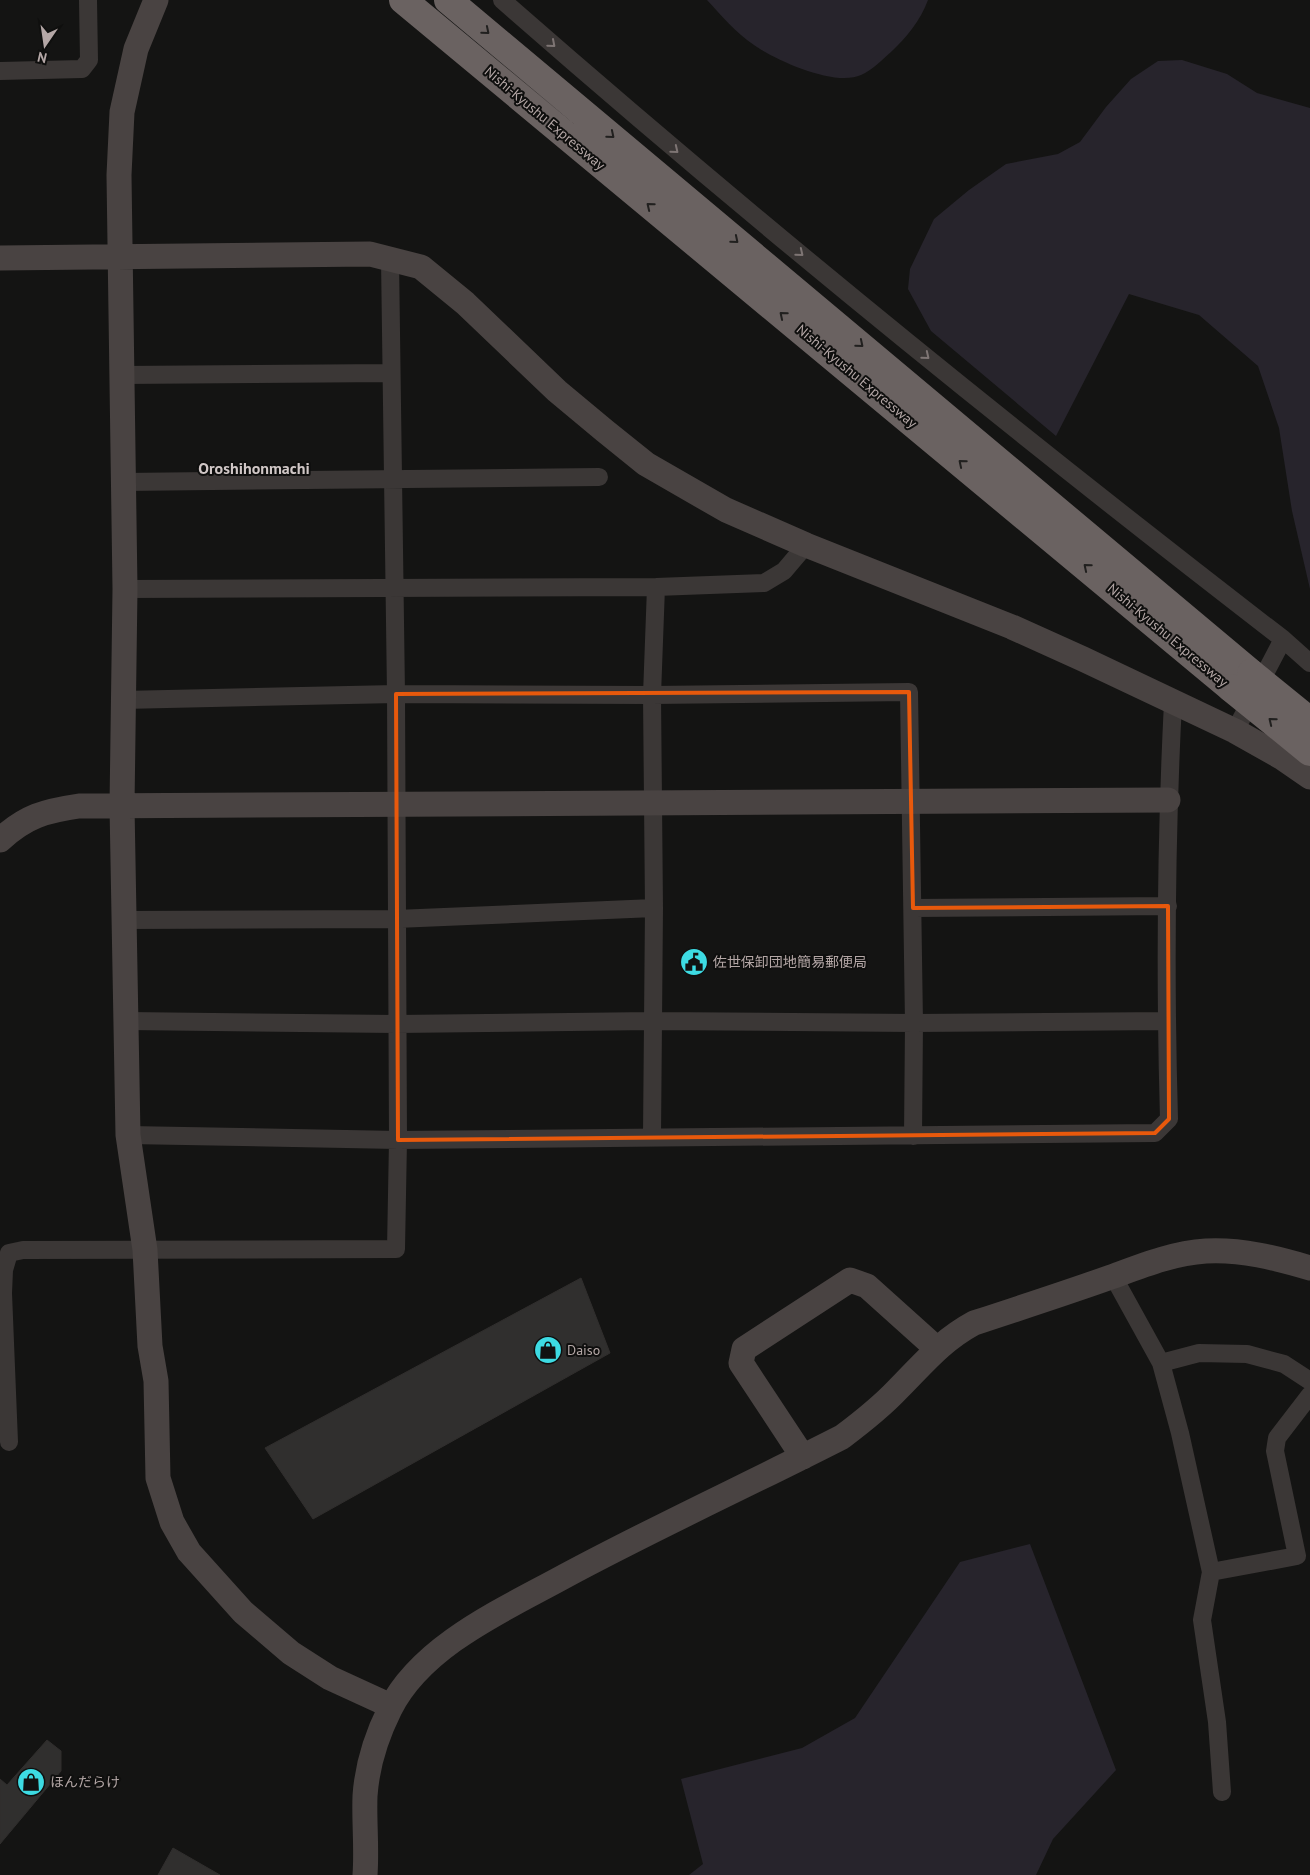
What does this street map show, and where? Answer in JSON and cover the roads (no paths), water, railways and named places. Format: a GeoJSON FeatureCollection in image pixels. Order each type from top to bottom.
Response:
{"type":"FeatureCollection","features":[{"type":"Feature","properties":{"kind":"highway","name":"Nishi-Kyushu Expressway"},"geometry":{"type":"LineString","coordinates":[[403,0],[1242,681],[1310,721]]}},
{"type":"Feature","properties":{"kind":"highway","name":"Nishi-Kyushu Expressway"},"geometry":{"type":"LineString","coordinates":[[448,0],[1242,681],[1310,752]]}},
{"type":"Feature","properties":{"kind":"street"},"geometry":{"type":"LineString","coordinates":[[0,71],[82,69],[89,60],[88,0]]}},
{"type":"Feature","properties":{"kind":"street"},"geometry":{"type":"LineString","coordinates":[[156,0],[136,49],[122,112],[119,175],[125,589],[122,806],[128,1021],[128,1135],[145,1250],[150,1346],[156,1381],[158,1478],[172,1522],[189,1552],[214,1583],[243,1612],[291,1653],[330,1678],[391,1706]]}},
{"type":"Feature","properties":{"kind":"street"},"geometry":{"type":"LineString","coordinates":[[502,0],[646,126],[1050,458],[1283,639],[1310,663]]}},
{"type":"Feature","properties":{"kind":"street"},"geometry":{"type":"LineString","coordinates":[[0,258],[370,254],[421,267],[465,303],[557,392],[646,464],[726,510],[806,545],[1012,627],[1235,731],[1281,757],[1310,777]]}},
{"type":"Feature","properties":{"kind":"street"},"geometry":{"type":"LineString","coordinates":[[9,1442],[3,1293],[4,1270],[9,1254],[23,1250],[396,1249],[398,1140],[396,694],[393,587],[390,259]]}},
{"type":"Feature","properties":{"kind":"street"},"geometry":{"type":"LineString","coordinates":[[121,376],[391,373]]}},
{"type":"Feature","properties":{"kind":"street"},"geometry":{"type":"LineString","coordinates":[[123,482],[599,477]]}},
{"type":"Feature","properties":{"kind":"street"},"geometry":{"type":"LineString","coordinates":[[125,589],[656,587],[764,583],[784,570],[806,545]]}},
{"type":"Feature","properties":{"kind":"street"},"geometry":{"type":"LineString","coordinates":[[652,1136],[654,908],[652,695],[656,587]]}},
{"type":"Feature","properties":{"kind":"street"},"geometry":{"type":"LineString","coordinates":[[1235,731],[1283,639]]}},
{"type":"Feature","properties":{"kind":"street"},"geometry":{"type":"LineString","coordinates":[[124,700],[396,694],[652,695],[909,692],[914,1023],[913,1136]]}},
{"type":"Feature","properties":{"kind":"street"},"geometry":{"type":"LineString","coordinates":[[128,1135],[398,1140],[652,1136],[913,1136],[1155,1133],[1169,1119],[1166,1020],[1168,800],[1173,702]]}},
{"type":"Feature","properties":{"kind":"street"},"geometry":{"type":"LineString","coordinates":[[0,840],[14,827],[45,811],[79,806],[396,806],[1168,800]]}},
{"type":"Feature","properties":{"kind":"street"},"geometry":{"type":"LineString","coordinates":[[912,908],[1168,906]]}},
{"type":"Feature","properties":{"kind":"street"},"geometry":{"type":"LineString","coordinates":[[126,920],[396,919],[654,908]]}},
{"type":"Feature","properties":{"kind":"street"},"geometry":{"type":"LineString","coordinates":[[128,1021],[396,1024],[652,1021],[914,1023],[1166,1020]]}},
{"type":"Feature","properties":{"kind":"street"},"geometry":{"type":"LineString","coordinates":[[365,1875],[367,1778],[381,1728],[391,1706],[432,1657],[465,1631],[616,1548],[842,1437],[898,1390],[936,1348],[954,1334],[974,1323],[1159,1260],[1205,1251],[1261,1255],[1310,1268]]}},
{"type":"Feature","properties":{"kind":"street"},"geometry":{"type":"LineString","coordinates":[[1113,1276],[1161,1363],[1180,1433],[1211,1572],[1202,1620],[1217,1722],[1222,1792]]}},
{"type":"Feature","properties":{"kind":"street"},"geometry":{"type":"LineString","coordinates":[[803,1457],[741,1363],[744,1349],[850,1280],[867,1286],[936,1348]]}},
{"type":"Feature","properties":{"kind":"street"},"geometry":{"type":"LineString","coordinates":[[1161,1363],[1199,1353],[1247,1354],[1284,1364],[1310,1381]]}},
{"type":"Feature","properties":{"kind":"street"},"geometry":{"type":"LineString","coordinates":[[1211,1572],[1297,1556],[1275,1451],[1277,1438],[1310,1395]]}},
{"type":"Feature","properties":{"kind":"place","name":"佐世保卸団地簡易郵便局"},"geometry":{"type":"Point","coordinates":[694,962]}},
{"type":"Feature","properties":{"kind":"place","name":"Daiso"},"geometry":{"type":"Point","coordinates":[548,1350]}},
{"type":"Feature","properties":{"kind":"place","name":"ほんだらけ"},"geometry":{"type":"Point","coordinates":[31,1782]}},
{"type":"Feature","properties":{"kind":"district","name":"Oroshihonmachi"},"geometry":{"type":"Point","coordinates":[254,468]}}]}
